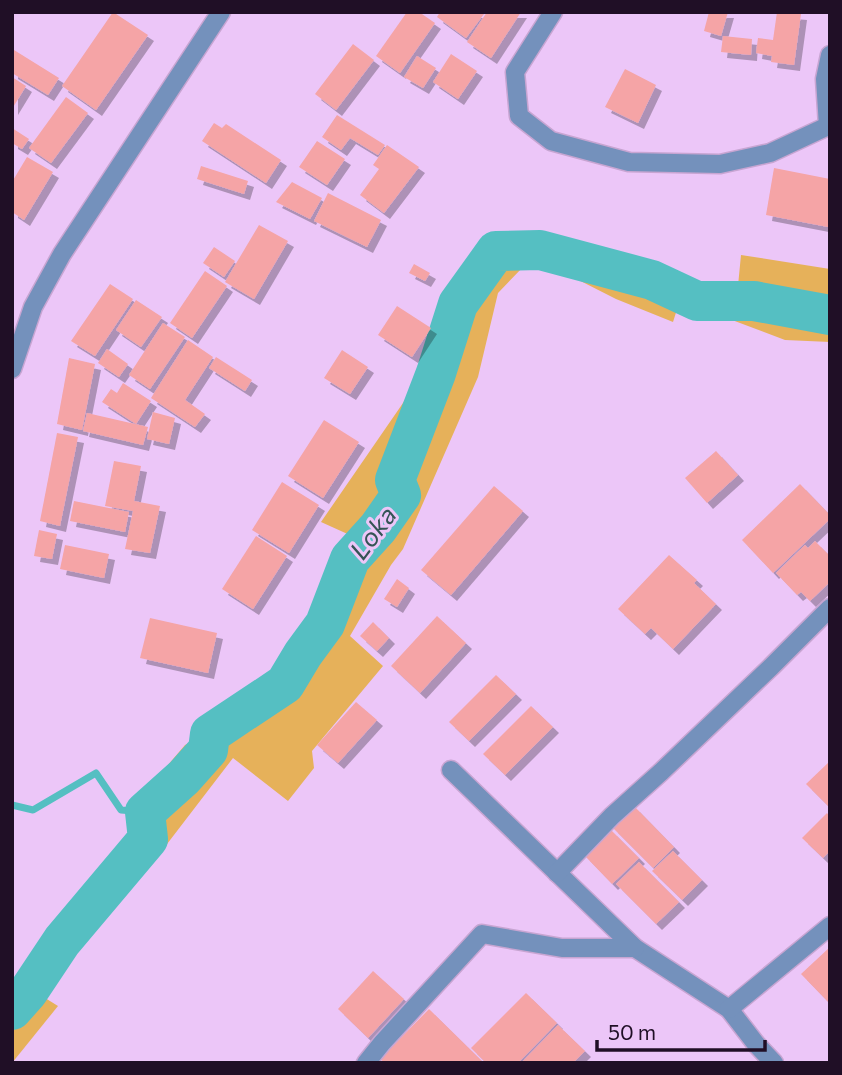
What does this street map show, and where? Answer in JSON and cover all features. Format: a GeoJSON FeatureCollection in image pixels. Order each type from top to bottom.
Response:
{"type":"FeatureCollection","features":[{"type":"Feature","properties":{"kind":"street"},"geometry":{"type":"LineString","coordinates":[[12,369],[33,307],[62,254],[221,12]]}},
{"type":"Feature","properties":{"kind":"street"},"geometry":{"type":"LineString","coordinates":[[553,12],[515,72],[519,116],[551,141],[629,162],[720,164],[770,153],[829,127],[825,79],[830,55]]}},
{"type":"Feature","properties":{"kind":"street"},"geometry":{"type":"LineString","coordinates":[[557,873],[612,816],[701,734],[830,608]]}},
{"type":"Feature","properties":{"kind":"street"},"geometry":{"type":"LineString","coordinates":[[451,770],[635,948],[729,1009],[774,1063]]}},
{"type":"Feature","properties":{"kind":"street"},"geometry":{"type":"LineString","coordinates":[[729,1009],[830,926]]}},
{"type":"Feature","properties":{"kind":"street"},"geometry":{"type":"LineString","coordinates":[[366,1063],[482,934],[562,948],[635,948]]}},
{"type":"Feature","properties":{"kind":"shaded area"},"geometry":{"type":"Polygon","coordinates":[[[531,243],[626,263],[686,281],[673,322],[616,299],[547,264],[524,266],[498,293],[478,377],[403,549],[350,636],[383,666],[312,751],[314,768],[288,801],[233,758],[164,848],[127,822],[144,793],[185,745],[235,719],[261,683],[317,627],[352,536],[321,522],[403,403],[447,329],[461,283],[482,245],[531,243]]]}},
{"type":"Feature","properties":{"kind":"shaded area"},"geometry":{"type":"Polygon","coordinates":[[[741,255],[830,269],[830,342],[785,340],[732,320],[741,255]]]}},
{"type":"Feature","properties":{"kind":"shaded area"},"geometry":{"type":"Polygon","coordinates":[[[29,988],[58,1006],[12,1063],[12,1007],[29,988]]]}},
{"type":"Feature","properties":{"kind":"building"},"geometry":{"type":"Polygon","coordinates":[[[113,12],[148,35],[96,110],[62,86],[113,12]]]}},
{"type":"Feature","properties":{"kind":"building"},"geometry":{"type":"Polygon","coordinates":[[[407,12],[419,12],[435,23],[400,73],[376,56],[407,12]]]}},
{"type":"Feature","properties":{"kind":"building"},"geometry":{"type":"Polygon","coordinates":[[[440,12],[484,14],[466,38],[437,17],[440,12]]]}},
{"type":"Feature","properties":{"kind":"building"},"geometry":{"type":"Polygon","coordinates":[[[487,12],[521,12],[491,58],[467,42],[487,12]]]}},
{"type":"Feature","properties":{"kind":"building"},"geometry":{"type":"Polygon","coordinates":[[[709,12],[728,12],[721,36],[704,31],[709,12]]]}},
{"type":"Feature","properties":{"kind":"building"},"geometry":{"type":"Polygon","coordinates":[[[777,12],[801,14],[794,65],[771,62],[772,56],[756,53],[758,38],[773,40],[777,12]]]}},
{"type":"Feature","properties":{"kind":"building"},"geometry":{"type":"Polygon","coordinates":[[[723,36],[752,39],[751,55],[721,52],[723,36]]]}},
{"type":"Feature","properties":{"kind":"building"},"geometry":{"type":"Polygon","coordinates":[[[353,44],[374,60],[336,110],[315,94],[353,44]]]}},
{"type":"Feature","properties":{"kind":"building"},"geometry":{"type":"Polygon","coordinates":[[[14,50],[59,78],[48,95],[12,73],[14,50]]]}},
{"type":"Feature","properties":{"kind":"building"},"geometry":{"type":"Polygon","coordinates":[[[451,54],[477,71],[458,99],[433,82],[451,54]]]}},
{"type":"Feature","properties":{"kind":"building"},"geometry":{"type":"Polygon","coordinates":[[[417,56],[436,68],[423,88],[404,77],[417,56]]]}},
{"type":"Feature","properties":{"kind":"building"},"geometry":{"type":"Polygon","coordinates":[[[625,69],[656,85],[638,123],[605,107],[625,69]]]}},
{"type":"Feature","properties":{"kind":"building"},"geometry":{"type":"Polygon","coordinates":[[[12,77],[26,86],[12,109],[12,77]]]}},
{"type":"Feature","properties":{"kind":"building"},"geometry":{"type":"Polygon","coordinates":[[[66,97],[88,113],[51,163],[29,148],[66,97]]]}},
{"type":"Feature","properties":{"kind":"building"},"geometry":{"type":"Polygon","coordinates":[[[337,115],[385,145],[378,155],[350,138],[341,150],[322,137],[337,115]]]}},
{"type":"Feature","properties":{"kind":"building"},"geometry":{"type":"Polygon","coordinates":[[[214,123],[222,128],[226,124],[281,160],[266,183],[202,141],[214,123]]]}},
{"type":"Feature","properties":{"kind":"building"},"geometry":{"type":"Polygon","coordinates":[[[12,128],[29,139],[22,149],[12,143],[12,128]]]}},
{"type":"Feature","properties":{"kind":"building"},"geometry":{"type":"Polygon","coordinates":[[[317,141],[345,159],[327,185],[299,167],[317,141]]]}},
{"type":"Feature","properties":{"kind":"building"},"geometry":{"type":"Polygon","coordinates":[[[387,145],[419,167],[384,213],[360,195],[379,169],[373,165],[387,145]]]}},
{"type":"Feature","properties":{"kind":"building"},"geometry":{"type":"Polygon","coordinates":[[[27,157],[53,172],[24,220],[12,212],[12,182],[27,157]]]}},
{"type":"Feature","properties":{"kind":"building"},"geometry":{"type":"Polygon","coordinates":[[[201,166],[248,181],[244,194],[197,179],[201,166]]]}},
{"type":"Feature","properties":{"kind":"building"},"geometry":{"type":"Polygon","coordinates":[[[774,168],[830,179],[828,227],[766,215],[774,168]]]}},
{"type":"Feature","properties":{"kind":"building"},"geometry":{"type":"Polygon","coordinates":[[[292,182],[322,198],[310,219],[276,202],[292,182]]]}},
{"type":"Feature","properties":{"kind":"building"},"geometry":{"type":"Polygon","coordinates":[[[328,193],[381,220],[367,247],[314,221],[328,193]]]}},
{"type":"Feature","properties":{"kind":"building"},"geometry":{"type":"Polygon","coordinates":[[[259,225],[288,241],[254,299],[225,282],[259,225]]]}},
{"type":"Feature","properties":{"kind":"building"},"geometry":{"type":"Polygon","coordinates":[[[214,247],[235,261],[224,277],[203,263],[214,247]]]}},
{"type":"Feature","properties":{"kind":"building"},"geometry":{"type":"Polygon","coordinates":[[[414,264],[430,273],[425,281],[409,273],[414,264]]]}},
{"type":"Feature","properties":{"kind":"building"},"geometry":{"type":"Polygon","coordinates":[[[205,271],[227,286],[192,338],[170,323],[205,271]]]}},
{"type":"Feature","properties":{"kind":"building"},"geometry":{"type":"Polygon","coordinates":[[[110,284],[133,299],[95,356],[71,341],[110,284]]]}},
{"type":"Feature","properties":{"kind":"building"},"geometry":{"type":"Polygon","coordinates":[[[136,300],[162,317],[141,347],[116,330],[136,300]]]}},
{"type":"Feature","properties":{"kind":"building"},"geometry":{"type":"Polygon","coordinates":[[[397,306],[431,328],[412,357],[378,335],[397,306]]]}},
{"type":"Feature","properties":{"kind":"building"},"geometry":{"type":"Polygon","coordinates":[[[163,323],[185,337],[150,389],[129,375],[163,323]]]}},
{"type":"Feature","properties":{"kind":"building"},"geometry":{"type":"Polygon","coordinates":[[[188,340],[213,357],[185,400],[205,414],[195,427],[151,398],[188,340]]]}},
{"type":"Feature","properties":{"kind":"building"},"geometry":{"type":"Polygon","coordinates":[[[107,349],[128,364],[119,377],[98,363],[107,349]]]}},
{"type":"Feature","properties":{"kind":"building"},"geometry":{"type":"Polygon","coordinates":[[[342,350],[368,367],[350,394],[324,378],[342,350]]]}},
{"type":"Feature","properties":{"kind":"building"},"geometry":{"type":"Polygon","coordinates":[[[216,357],[252,380],[245,391],[209,368],[216,357]]]}},
{"type":"Feature","properties":{"kind":"building"},"geometry":{"type":"Polygon","coordinates":[[[69,358],[95,364],[82,430],[57,424],[69,358]]]}},
{"type":"Feature","properties":{"kind":"building"},"geometry":{"type":"Polygon","coordinates":[[[123,383],[151,401],[136,424],[102,402],[111,389],[117,393],[123,383]]]}},
{"type":"Feature","properties":{"kind":"building"},"geometry":{"type":"Polygon","coordinates":[[[153,412],[175,418],[169,444],[147,439],[153,412]]]}},
{"type":"Feature","properties":{"kind":"building"},"geometry":{"type":"Polygon","coordinates":[[[87,413],[148,427],[143,445],[83,431],[87,413]]]}},
{"type":"Feature","properties":{"kind":"building"},"geometry":{"type":"Polygon","coordinates":[[[324,420],[359,442],[323,498],[288,476],[324,420]]]}},
{"type":"Feature","properties":{"kind":"building"},"geometry":{"type":"Polygon","coordinates":[[[57,433],[78,437],[60,526],[40,521],[57,433]]]}},
{"type":"Feature","properties":{"kind":"building"},"geometry":{"type":"Polygon","coordinates":[[[716,451],[738,475],[707,503],[685,478],[716,451]]]}},
{"type":"Feature","properties":{"kind":"building"},"geometry":{"type":"Polygon","coordinates":[[[114,461],[141,466],[134,501],[160,506],[150,553],[125,549],[133,511],[105,506],[114,461]]]}},
{"type":"Feature","properties":{"kind":"building"},"geometry":{"type":"Polygon","coordinates":[[[282,482],[319,505],[289,553],[252,530],[282,482]]]}},
{"type":"Feature","properties":{"kind":"building"},"geometry":{"type":"Polygon","coordinates":[[[800,484],[830,515],[830,519],[773,573],[742,540],[800,484]]]}},
{"type":"Feature","properties":{"kind":"building"},"geometry":{"type":"Polygon","coordinates":[[[494,486],[523,511],[451,595],[421,570],[494,486]]]}},
{"type":"Feature","properties":{"kind":"building"},"geometry":{"type":"Polygon","coordinates":[[[74,501],[129,512],[125,532],[70,521],[74,501]]]}},
{"type":"Feature","properties":{"kind":"building"},"geometry":{"type":"Polygon","coordinates":[[[39,530],[57,534],[52,559],[34,556],[39,530]]]}},
{"type":"Feature","properties":{"kind":"building"},"geometry":{"type":"Polygon","coordinates":[[[256,536],[287,556],[253,609],[222,589],[256,536]]]}},
{"type":"Feature","properties":{"kind":"building"},"geometry":{"type":"Polygon","coordinates":[[[815,541],[830,556],[830,582],[810,601],[801,592],[797,595],[776,573],[805,545],[808,548],[815,541]]]}},
{"type":"Feature","properties":{"kind":"building"},"geometry":{"type":"Polygon","coordinates":[[[65,545],[109,554],[104,578],[60,569],[65,545]]]}},
{"type":"Feature","properties":{"kind":"building"},"geometry":{"type":"Polygon","coordinates":[[[669,555],[697,580],[694,583],[716,604],[673,649],[651,628],[645,634],[618,609],[669,555]]]}},
{"type":"Feature","properties":{"kind":"building"},"geometry":{"type":"Polygon","coordinates":[[[397,579],[409,588],[397,607],[384,599],[397,579]]]}},
{"type":"Feature","properties":{"kind":"building"},"geometry":{"type":"Polygon","coordinates":[[[437,616],[466,643],[420,693],[391,666],[437,616]]]}},
{"type":"Feature","properties":{"kind":"building"},"geometry":{"type":"Polygon","coordinates":[[[150,618],[217,633],[208,673],[140,658],[150,618]]]}},
{"type":"Feature","properties":{"kind":"building"},"geometry":{"type":"Polygon","coordinates":[[[373,622],[389,638],[377,651],[360,636],[373,622]]]}},
{"type":"Feature","properties":{"kind":"building"},"geometry":{"type":"Polygon","coordinates":[[[496,675],[516,694],[469,741],[449,722],[496,675]]]}},
{"type":"Feature","properties":{"kind":"building"},"geometry":{"type":"Polygon","coordinates":[[[356,702],[377,720],[338,763],[317,745],[356,702]]]}},
{"type":"Feature","properties":{"kind":"building"},"geometry":{"type":"Polygon","coordinates":[[[531,706],[553,727],[505,775],[483,754],[531,706]]]}},
{"type":"Feature","properties":{"kind":"building"},"geometry":{"type":"Polygon","coordinates":[[[830,761],[830,808],[806,784],[830,761]]]}},
{"type":"Feature","properties":{"kind":"building"},"geometry":{"type":"Polygon","coordinates":[[[634,806],[674,847],[653,868],[612,827],[634,806]]]}},
{"type":"Feature","properties":{"kind":"building"},"geometry":{"type":"Polygon","coordinates":[[[827,813],[830,817],[830,851],[823,858],[802,838],[827,813]]]}},
{"type":"Feature","properties":{"kind":"building"},"geometry":{"type":"Polygon","coordinates":[[[611,830],[639,858],[612,884],[584,855],[611,830]]]}},
{"type":"Feature","properties":{"kind":"building"},"geometry":{"type":"Polygon","coordinates":[[[673,851],[702,880],[682,900],[652,871],[673,851]]]}},
{"type":"Feature","properties":{"kind":"building"},"geometry":{"type":"Polygon","coordinates":[[[639,862],[679,902],[656,924],[616,884],[639,862]]]}},
{"type":"Feature","properties":{"kind":"building"},"geometry":{"type":"Polygon","coordinates":[[[830,947],[830,1004],[801,974],[830,947]]]}},
{"type":"Feature","properties":{"kind":"building"},"geometry":{"type":"Polygon","coordinates":[[[373,971],[404,999],[368,1038],[338,1009],[373,971]]]}},
{"type":"Feature","properties":{"kind":"building"},"geometry":{"type":"Polygon","coordinates":[[[526,993],[557,1023],[518,1063],[486,1063],[471,1048],[526,993]]]}},
{"type":"Feature","properties":{"kind":"building"},"geometry":{"type":"Polygon","coordinates":[[[429,1009],[484,1063],[385,1063],[380,1059],[429,1009]]]}},
{"type":"Feature","properties":{"kind":"building"},"geometry":{"type":"Polygon","coordinates":[[[558,1025],[585,1051],[573,1063],[521,1063],[558,1025]]]}},
{"type":"Feature","properties":{"kind":"waterway","name":"Loka"},"geometry":{"type":"LineString","coordinates":[[12,1010],[28,992],[62,941],[148,839],[145,812],[184,777],[208,750],[210,734],[285,684],[325,624],[350,559],[378,528],[401,495],[395,480],[436,373],[458,304],[496,251],[540,250],[652,280],[697,301],[754,301],[830,315]]}},
{"type":"Feature","properties":{"kind":"waterway"},"geometry":{"type":"LineString","coordinates":[[12,805],[33,810],[96,773],[121,810],[145,812]]}}]}
